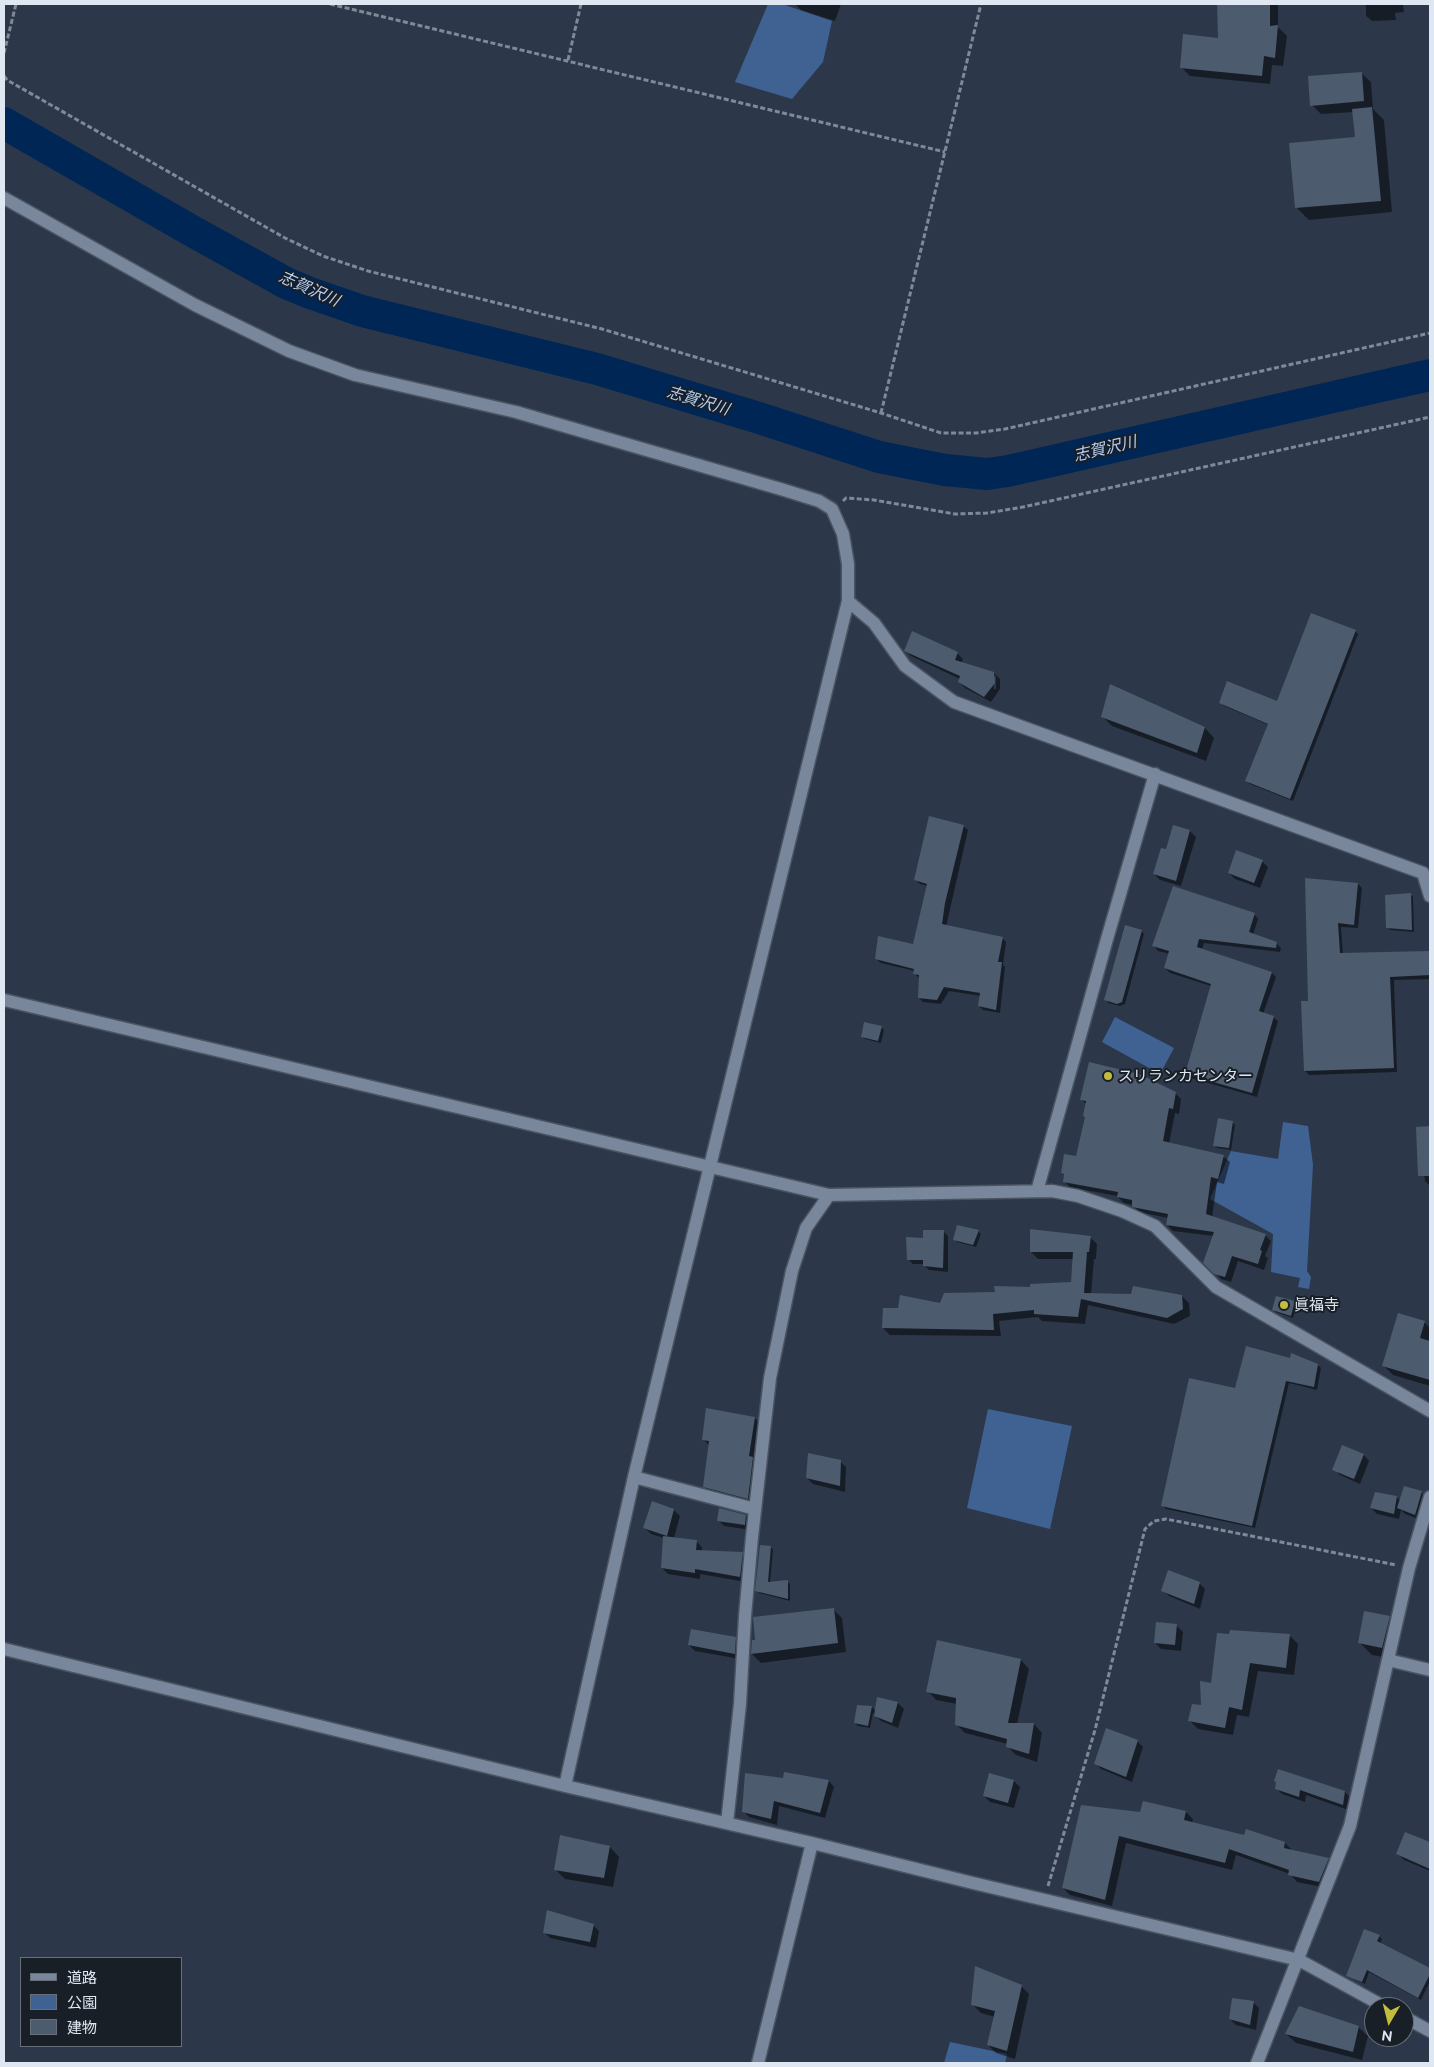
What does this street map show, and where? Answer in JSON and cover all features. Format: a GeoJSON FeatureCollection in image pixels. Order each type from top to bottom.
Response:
{"type":"FeatureCollection","features":[{"type":"Feature","properties":{"kind":"street"},"geometry":{"type":"LineString","coordinates":[[4,198],[195,305],[289,351],[355,374],[516,412],[819,501],[832,509],[844,534],[848,564],[848,601],[634,1478],[565,1786]]}},
{"type":"Feature","properties":{"kind":"street"},"geometry":{"type":"LineString","coordinates":[[848,601],[874,623],[905,666],[954,702],[1423,873],[1430,896]]}},
{"type":"Feature","properties":{"kind":"street"},"geometry":{"type":"LineString","coordinates":[[1037,1191],[1155,774]]}},
{"type":"Feature","properties":{"kind":"street"},"geometry":{"type":"LineString","coordinates":[[4,1000],[829,1195],[1052,1191],[1078,1196],[1122,1211],[1155,1226],[1216,1287],[1430,1411]]}},
{"type":"Feature","properties":{"kind":"street"},"geometry":{"type":"LineString","coordinates":[[727,1823],[740,1704],[745,1616],[755,1509],[770,1378],[792,1271],[806,1228],[829,1195]]}},
{"type":"Feature","properties":{"kind":"street"},"geometry":{"type":"LineString","coordinates":[[634,1478],[755,1509]]}},
{"type":"Feature","properties":{"kind":"street"},"geometry":{"type":"LineString","coordinates":[[1257,2063],[1350,1826],[1409,1568],[1430,1497]]}},
{"type":"Feature","properties":{"kind":"street"},"geometry":{"type":"LineString","coordinates":[[4,1648],[565,1786],[812,1843],[973,1884],[1044,1899],[1299,1960],[1367,1997]]}},
{"type":"Feature","properties":{"kind":"street"},"geometry":{"type":"LineString","coordinates":[[1388,1660],[1430,1670]]}},
{"type":"Feature","properties":{"kind":"street"},"geometry":{"type":"LineString","coordinates":[[758,2063],[812,1843]]}},
{"type":"Feature","properties":{"kind":"street"},"geometry":{"type":"LineString","coordinates":[[1414,2022],[1430,2031]]}},
{"type":"Feature","properties":{"kind":"path"},"geometry":{"type":"LineString","coordinates":[[4,53],[16,4]]}},
{"type":"Feature","properties":{"kind":"path"},"geometry":{"type":"LineString","coordinates":[[330,4],[945,152]]}},
{"type":"Feature","properties":{"kind":"path"},"geometry":{"type":"LineString","coordinates":[[568,60],[581,4]]}},
{"type":"Feature","properties":{"kind":"path"},"geometry":{"type":"LineString","coordinates":[[881,413],[981,4]]}},
{"type":"Feature","properties":{"kind":"path"},"geometry":{"type":"LineString","coordinates":[[4,76],[285,238],[323,256],[368,271],[602,329],[881,413],[941,433],[976,433],[1005,429],[1430,333]]}},
{"type":"Feature","properties":{"kind":"path"},"geometry":{"type":"LineString","coordinates":[[832,509],[846,498],[874,500],[955,514],[987,513],[1023,507],[1430,417]]}},
{"type":"Feature","properties":{"kind":"path"},"geometry":{"type":"LineString","coordinates":[[1044,1899],[1095,1730],[1145,1529],[1154,1521],[1166,1519],[1409,1568]]}},
{"type":"Feature","properties":{"kind":"green space"},"geometry":{"type":"Polygon","coordinates":[[[768,4],[782,4],[832,21],[823,62],[792,99],[735,82],[768,4]]]}},
{"type":"Feature","properties":{"kind":"green space"},"geometry":{"type":"Polygon","coordinates":[[[1115,1017],[1174,1048],[1160,1074],[1102,1042],[1115,1017]]]}},
{"type":"Feature","properties":{"kind":"green space"},"geometry":{"type":"Polygon","coordinates":[[[1283,1122],[1308,1126],[1313,1165],[1307,1271],[1311,1277],[1309,1289],[1298,1287],[1300,1278],[1271,1272],[1273,1234],[1210,1199],[1231,1151],[1278,1159],[1283,1122]]]}},
{"type":"Feature","properties":{"kind":"green space"},"geometry":{"type":"Polygon","coordinates":[[[988,1409],[1072,1426],[1050,1529],[967,1508],[988,1409]]]}},
{"type":"Feature","properties":{"kind":"green space"},"geometry":{"type":"Polygon","coordinates":[[[950,2042],[1007,2054],[1005,2063],[944,2063],[950,2042]]]}},
{"type":"Feature","properties":{"kind":"building"},"geometry":{"type":"Polygon","coordinates":[[[1217,4],[1270,4],[1270,26],[1278,25],[1275,58],[1264,56],[1262,76],[1180,68],[1183,34],[1218,38],[1217,4]]]}},
{"type":"Feature","properties":{"kind":"building"},"geometry":{"type":"Polygon","coordinates":[[[1362,72],[1364,101],[1310,106],[1308,76],[1362,72]]]}},
{"type":"Feature","properties":{"kind":"building"},"geometry":{"type":"Polygon","coordinates":[[[1372,107],[1381,201],[1295,208],[1289,143],[1355,137],[1352,109],[1372,107]]]}},
{"type":"Feature","properties":{"kind":"building"},"geometry":{"type":"Polygon","coordinates":[[[1311,613],[1356,630],[1290,799],[1245,781],[1268,724],[1219,703],[1227,681],[1277,701],[1311,613]]]}},
{"type":"Feature","properties":{"kind":"building"},"geometry":{"type":"Polygon","coordinates":[[[912,631],[958,652],[955,660],[994,672],[995,683],[984,697],[958,682],[960,676],[904,651],[912,631]]]}},
{"type":"Feature","properties":{"kind":"building"},"geometry":{"type":"Polygon","coordinates":[[[1110,684],[1205,727],[1197,753],[1101,717],[1110,684]]]}},
{"type":"Feature","properties":{"kind":"building"},"geometry":{"type":"Polygon","coordinates":[[[929,816],[964,825],[945,903],[942,924],[1003,937],[998,962],[1002,962],[996,1010],[978,1006],[980,993],[944,987],[937,1000],[918,998],[919,975],[913,974],[914,969],[875,959],[878,936],[913,944],[927,884],[914,880],[929,816]]]}},
{"type":"Feature","properties":{"kind":"building"},"geometry":{"type":"Polygon","coordinates":[[[1173,825],[1190,830],[1176,881],[1153,874],[1161,848],[1166,849],[1173,825]]]}},
{"type":"Feature","properties":{"kind":"building"},"geometry":{"type":"Polygon","coordinates":[[[1236,850],[1263,860],[1254,883],[1228,873],[1236,850]]]}},
{"type":"Feature","properties":{"kind":"building"},"geometry":{"type":"Polygon","coordinates":[[[1305,878],[1358,883],[1354,925],[1338,923],[1340,953],[1430,951],[1430,975],[1390,977],[1394,1068],[1304,1071],[1301,1001],[1308,1001],[1305,878]]]}},
{"type":"Feature","properties":{"kind":"building"},"geometry":{"type":"Polygon","coordinates":[[[1173,886],[1255,913],[1249,932],[1277,942],[1276,948],[1199,939],[1197,947],[1272,972],[1259,1011],[1274,1016],[1252,1093],[1185,1074],[1211,984],[1164,968],[1169,951],[1152,946],[1173,886]]]}},
{"type":"Feature","properties":{"kind":"building"},"geometry":{"type":"Polygon","coordinates":[[[1411,893],[1412,930],[1386,928],[1385,895],[1411,893]]]}},
{"type":"Feature","properties":{"kind":"building"},"geometry":{"type":"Polygon","coordinates":[[[1125,925],[1142,930],[1122,1002],[1117,1004],[1104,1000],[1125,925]]]}},
{"type":"Feature","properties":{"kind":"building"},"geometry":{"type":"Polygon","coordinates":[[[864,1022],[882,1026],[878,1041],[861,1037],[864,1022]]]}},
{"type":"Feature","properties":{"kind":"building"},"geometry":{"type":"Polygon","coordinates":[[[1089,1062],[1139,1074],[1176,1092],[1173,1109],[1169,1108],[1163,1141],[1224,1155],[1218,1179],[1211,1177],[1206,1214],[1266,1234],[1260,1250],[1262,1251],[1258,1264],[1232,1256],[1225,1277],[1214,1274],[1203,1263],[1214,1232],[1166,1225],[1168,1214],[1132,1207],[1132,1200],[1117,1197],[1118,1192],[1063,1182],[1064,1174],[1061,1173],[1064,1154],[1076,1156],[1085,1117],[1083,1116],[1086,1101],[1080,1100],[1089,1062]]]}},
{"type":"Feature","properties":{"kind":"building"},"geometry":{"type":"Polygon","coordinates":[[[1218,1118],[1233,1121],[1229,1148],[1213,1146],[1218,1118]]]}},
{"type":"Feature","properties":{"kind":"building"},"geometry":{"type":"Polygon","coordinates":[[[1430,1126],[1430,1176],[1418,1176],[1416,1127],[1430,1126]]]}},
{"type":"Feature","properties":{"kind":"building"},"geometry":{"type":"Polygon","coordinates":[[[957,1225],[979,1230],[973,1245],[953,1240],[957,1225]]]}},
{"type":"Feature","properties":{"kind":"building"},"geometry":{"type":"Polygon","coordinates":[[[1030,1229],[1091,1236],[1089,1252],[1087,1252],[1084,1293],[1131,1294],[1133,1286],[1182,1295],[1183,1309],[1167,1318],[1081,1299],[1078,1317],[1034,1314],[1034,1310],[993,1314],[994,1330],[882,1328],[883,1308],[898,1308],[900,1295],[940,1303],[944,1293],[995,1292],[994,1286],[1030,1287],[1030,1284],[1071,1282],[1073,1252],[1030,1252],[1030,1229]]]}},
{"type":"Feature","properties":{"kind":"building"},"geometry":{"type":"Polygon","coordinates":[[[923,1230],[944,1230],[943,1268],[923,1266],[923,1260],[907,1260],[906,1237],[923,1238],[923,1230]]]}},
{"type":"Feature","properties":{"kind":"building"},"geometry":{"type":"Polygon","coordinates":[[[1276,1296],[1295,1301],[1291,1316],[1272,1310],[1276,1296]]]}},
{"type":"Feature","properties":{"kind":"building"},"geometry":{"type":"Polygon","coordinates":[[[1398,1313],[1425,1321],[1420,1338],[1430,1341],[1430,1380],[1382,1366],[1398,1313]]]}},
{"type":"Feature","properties":{"kind":"building"},"geometry":{"type":"Polygon","coordinates":[[[1246,1346],[1290,1358],[1291,1353],[1318,1364],[1314,1387],[1286,1381],[1252,1526],[1161,1506],[1189,1378],[1235,1388],[1246,1346]]]}},
{"type":"Feature","properties":{"kind":"building"},"geometry":{"type":"Polygon","coordinates":[[[706,1408],[755,1417],[749,1456],[753,1457],[748,1499],[703,1487],[709,1441],[702,1440],[706,1408]]]}},
{"type":"Feature","properties":{"kind":"building"},"geometry":{"type":"Polygon","coordinates":[[[1342,1445],[1364,1454],[1354,1479],[1332,1470],[1342,1445]]]}},
{"type":"Feature","properties":{"kind":"building"},"geometry":{"type":"Polygon","coordinates":[[[808,1453],[841,1460],[840,1486],[806,1478],[808,1453]]]}},
{"type":"Feature","properties":{"kind":"building"},"geometry":{"type":"Polygon","coordinates":[[[1404,1486],[1422,1491],[1415,1515],[1397,1508],[1404,1486]]]}},
{"type":"Feature","properties":{"kind":"building"},"geometry":{"type":"Polygon","coordinates":[[[1375,1492],[1397,1496],[1394,1514],[1370,1508],[1375,1492]]]}},
{"type":"Feature","properties":{"kind":"building"},"geometry":{"type":"Polygon","coordinates":[[[652,1501],[674,1509],[667,1536],[643,1528],[652,1501]]]}},
{"type":"Feature","properties":{"kind":"building"},"geometry":{"type":"Polygon","coordinates":[[[719,1508],[746,1515],[745,1525],[717,1521],[719,1508]]]}},
{"type":"Feature","properties":{"kind":"building"},"geometry":{"type":"Polygon","coordinates":[[[663,1536],[697,1540],[696,1550],[743,1552],[740,1577],[695,1569],[695,1573],[661,1568],[663,1536]]]}},
{"type":"Feature","properties":{"kind":"building"},"geometry":{"type":"Polygon","coordinates":[[[760,1545],[771,1546],[768,1582],[788,1580],[788,1599],[755,1591],[760,1545]]]}},
{"type":"Feature","properties":{"kind":"building"},"geometry":{"type":"Polygon","coordinates":[[[1168,1570],[1200,1582],[1194,1604],[1161,1591],[1168,1570]]]}},
{"type":"Feature","properties":{"kind":"building"},"geometry":{"type":"Polygon","coordinates":[[[834,1608],[838,1643],[751,1654],[752,1640],[755,1640],[753,1617],[834,1608]]]}},
{"type":"Feature","properties":{"kind":"building"},"geometry":{"type":"Polygon","coordinates":[[[1364,1611],[1390,1616],[1382,1648],[1358,1643],[1364,1611]]]}},
{"type":"Feature","properties":{"kind":"building"},"geometry":{"type":"Polygon","coordinates":[[[1156,1622],[1177,1624],[1175,1645],[1154,1643],[1156,1622]]]}},
{"type":"Feature","properties":{"kind":"building"},"geometry":{"type":"Polygon","coordinates":[[[691,1629],[736,1637],[735,1654],[688,1645],[691,1629]]]}},
{"type":"Feature","properties":{"kind":"building"},"geometry":{"type":"Polygon","coordinates":[[[1230,1630],[1290,1634],[1286,1668],[1250,1663],[1242,1710],[1229,1707],[1225,1728],[1188,1721],[1192,1704],[1201,1705],[1200,1681],[1211,1683],[1217,1633],[1229,1634],[1230,1630]]]}},
{"type":"Feature","properties":{"kind":"building"},"geometry":{"type":"Polygon","coordinates":[[[937,1640],[1021,1659],[1008,1723],[1034,1723],[1029,1754],[1006,1747],[1007,1739],[955,1725],[956,1698],[926,1692],[937,1640]]]}},
{"type":"Feature","properties":{"kind":"building"},"geometry":{"type":"Polygon","coordinates":[[[877,1697],[898,1702],[892,1723],[874,1716],[877,1697]]]}},
{"type":"Feature","properties":{"kind":"building"},"geometry":{"type":"Polygon","coordinates":[[[857,1705],[872,1706],[868,1726],[854,1723],[857,1705]]]}},
{"type":"Feature","properties":{"kind":"building"},"geometry":{"type":"Polygon","coordinates":[[[1106,1728],[1138,1740],[1126,1777],[1094,1764],[1106,1728]]]}},
{"type":"Feature","properties":{"kind":"building"},"geometry":{"type":"Polygon","coordinates":[[[1278,1769],[1345,1791],[1343,1805],[1300,1790],[1299,1797],[1275,1789],[1276,1782],[1274,1781],[1278,1769]]]}},
{"type":"Feature","properties":{"kind":"building"},"geometry":{"type":"Polygon","coordinates":[[[784,1772],[829,1780],[820,1813],[774,1801],[771,1819],[742,1812],[745,1773],[783,1778],[784,1772]]]}},
{"type":"Feature","properties":{"kind":"building"},"geometry":{"type":"Polygon","coordinates":[[[989,1773],[1014,1780],[1008,1803],[983,1796],[989,1773]]]}},
{"type":"Feature","properties":{"kind":"building"},"geometry":{"type":"Polygon","coordinates":[[[1143,1801],[1186,1811],[1184,1820],[1244,1835],[1246,1829],[1285,1842],[1284,1848],[1329,1858],[1319,1882],[1288,1875],[1289,1870],[1229,1849],[1225,1863],[1119,1836],[1105,1900],[1062,1888],[1081,1805],[1140,1812],[1143,1801]]]}},
{"type":"Feature","properties":{"kind":"building"},"geometry":{"type":"Polygon","coordinates":[[[1405,1832],[1430,1842],[1430,1869],[1396,1854],[1405,1832]]]}},
{"type":"Feature","properties":{"kind":"building"},"geometry":{"type":"Polygon","coordinates":[[[560,1835],[610,1846],[604,1878],[554,1870],[560,1835]]]}},
{"type":"Feature","properties":{"kind":"building"},"geometry":{"type":"Polygon","coordinates":[[[547,1910],[594,1924],[590,1942],[543,1933],[547,1910]]]}},
{"type":"Feature","properties":{"kind":"building"},"geometry":{"type":"Polygon","coordinates":[[[1364,1929],[1380,1935],[1377,1941],[1430,1968],[1430,1974],[1418,1998],[1367,1970],[1362,1982],[1346,1976],[1364,1929]]]}},
{"type":"Feature","properties":{"kind":"building"},"geometry":{"type":"Polygon","coordinates":[[[975,1966],[1022,1985],[1007,2051],[987,2045],[995,2011],[971,2005],[975,1966]]]}},
{"type":"Feature","properties":{"kind":"building"},"geometry":{"type":"Polygon","coordinates":[[[1232,1998],[1254,2001],[1250,2025],[1229,2019],[1232,1998]]]}},
{"type":"Feature","properties":{"kind":"building"},"geometry":{"type":"Polygon","coordinates":[[[1299,2006],[1359,2026],[1353,2052],[1285,2034],[1299,2006]]]}},
{"type":"Feature","properties":{"kind":"waterway","name":"志賀沢川"},"geometry":{"type":"LineString","coordinates":[[4,123],[192,231],[286,283],[310,293],[362,311],[597,369],[879,457],[945,470],[987,474],[1008,471],[1430,375]]}},
{"type":"Feature","properties":{"kind":"place","name":"スリランカセンター"},"geometry":{"type":"Point","coordinates":[1108,1076]}},
{"type":"Feature","properties":{"kind":"place","name":"眞福寺"},"geometry":{"type":"Point","coordinates":[1284,1305]}}]}
